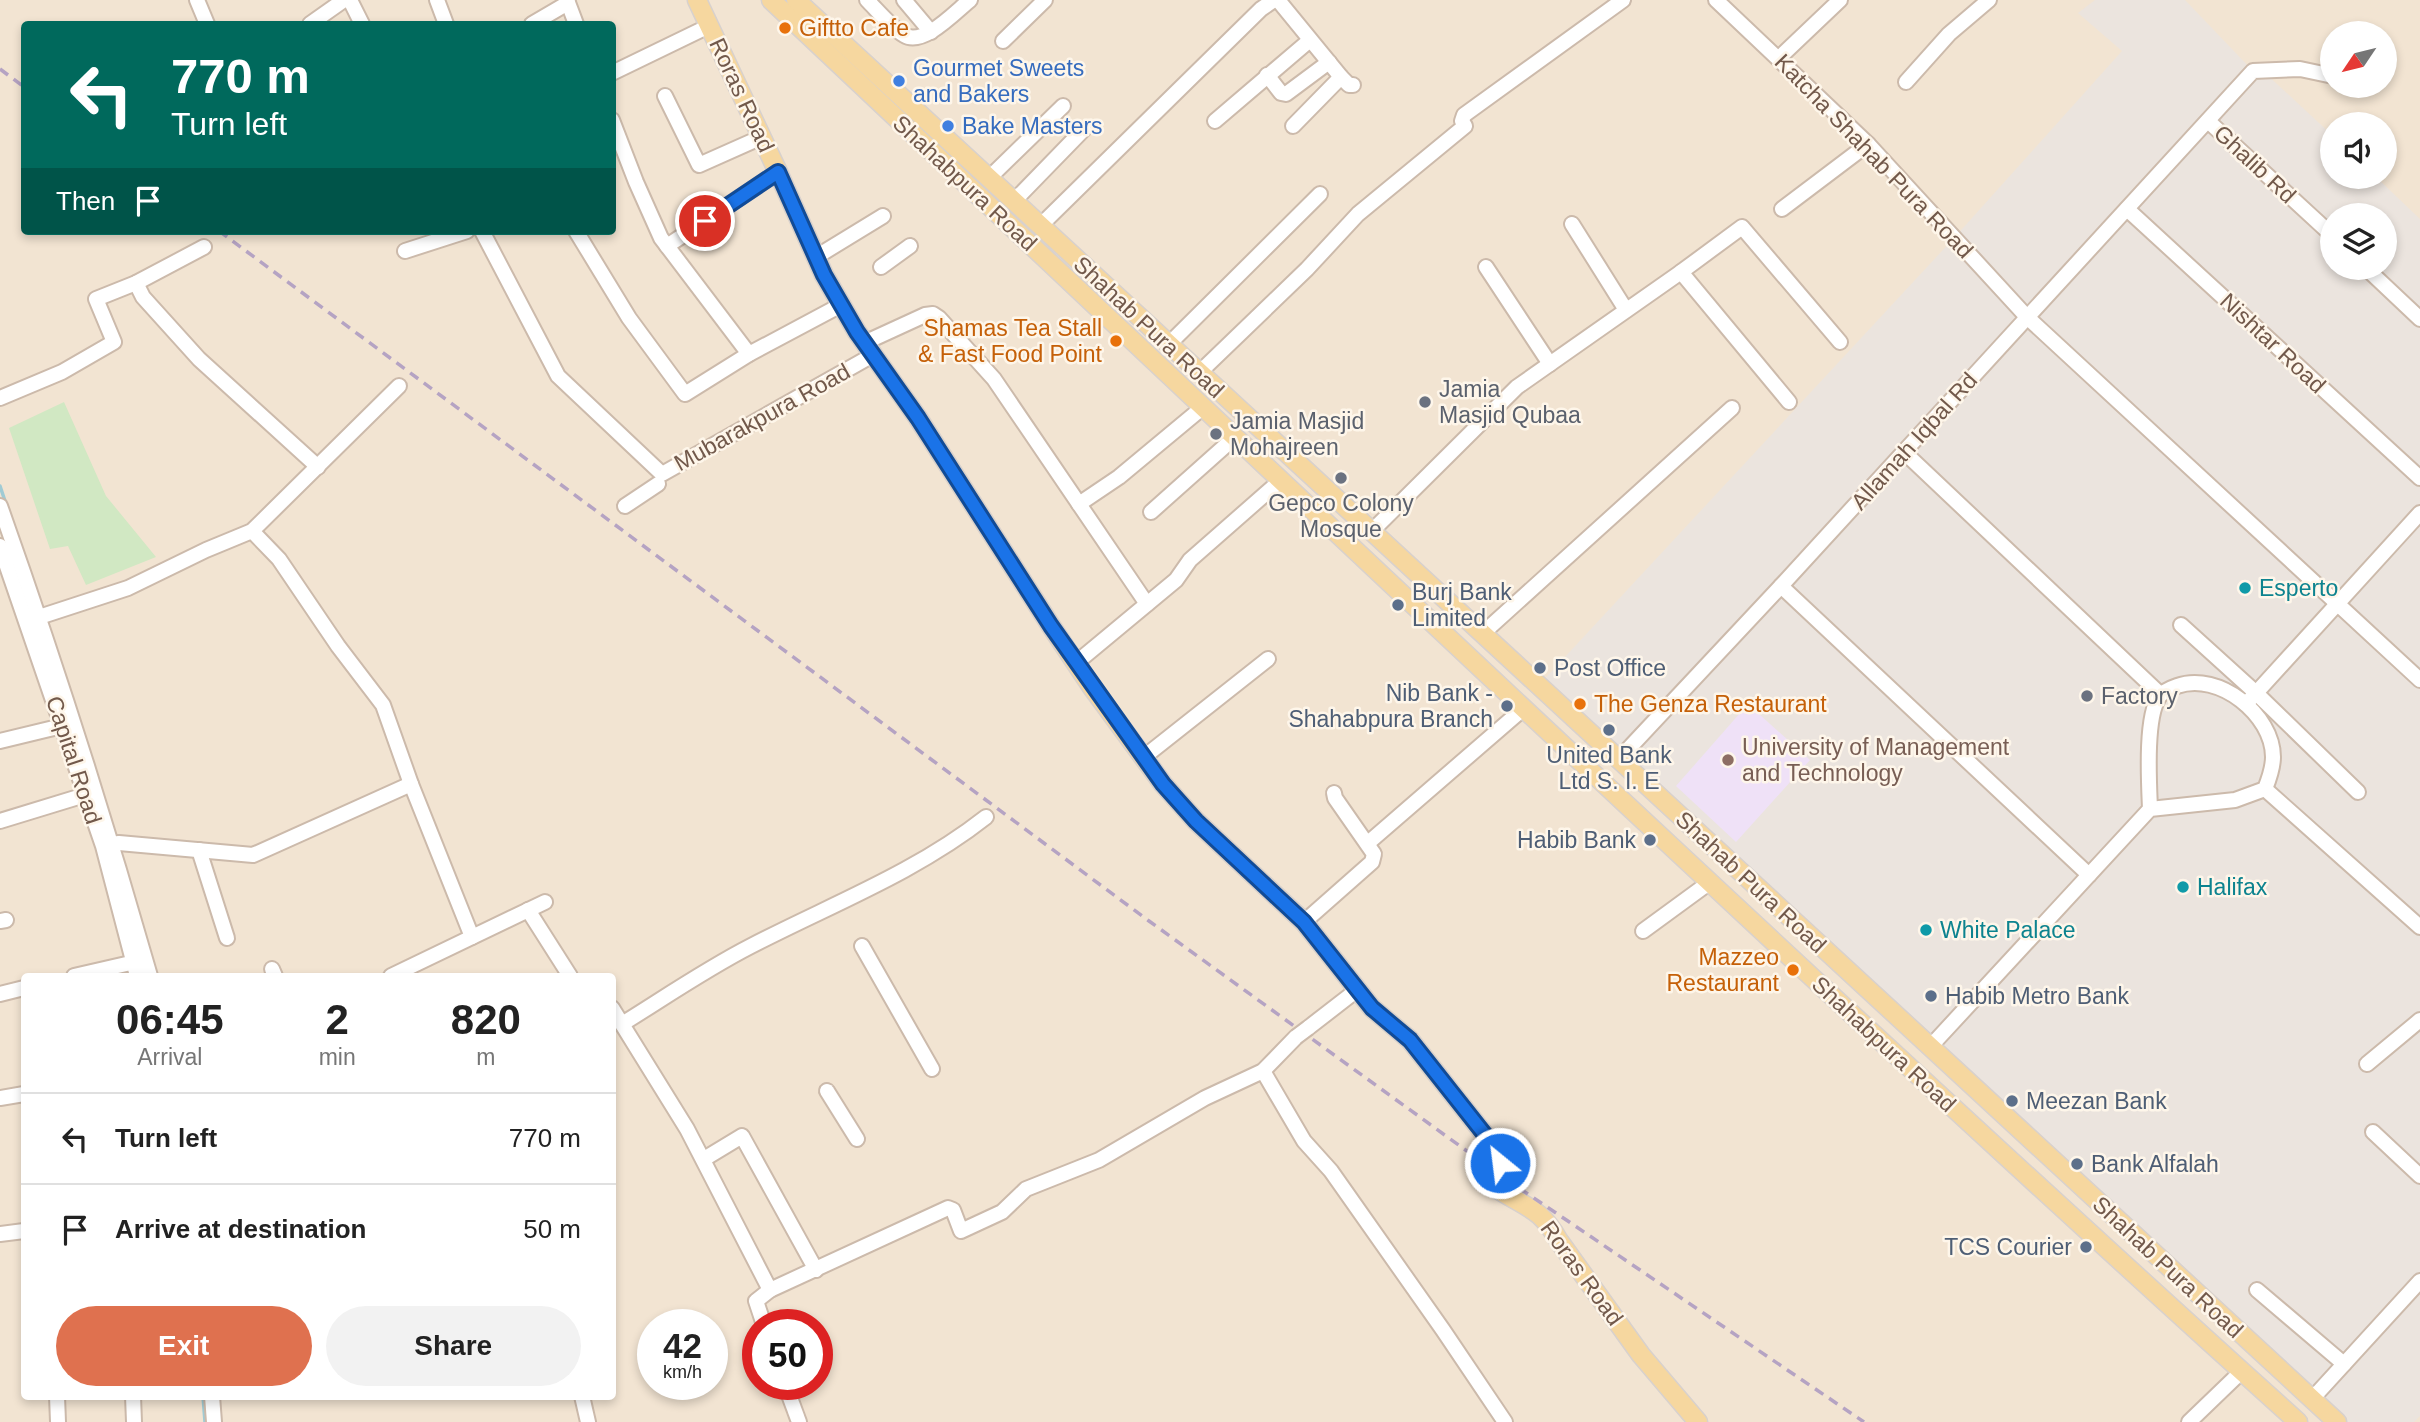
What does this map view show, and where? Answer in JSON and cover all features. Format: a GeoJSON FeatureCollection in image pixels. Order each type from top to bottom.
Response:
{"type":"FeatureCollection","features":[{"type":"Feature","properties":{"kind":"main road","name":"Roras Road"},"geometry":{"type":"LineString","coordinates":[[697,0],[816,257],[841,305],[918,418],[1076,663],[1163,784],[1196,821],[1304,922],[1372,1008],[1410,1040],[1493,1145],[1500,1163],[1500,1175],[1495,1180],[1496,1188],[1538,1212],[1641,1355],[1698,1422]]}},
{"type":"Feature","properties":{"kind":"main road","name":"Shahabpura Road"},"geometry":{"type":"LineString","coordinates":[[771,0],[1202,408],[1710,882],[2086,1231],[2298,1422]]}},
{"type":"Feature","properties":{"kind":"main road","name":"Shahab Pura Road"},"geometry":{"type":"LineString","coordinates":[[796,0],[2337,1422]]}},
{"type":"Feature","properties":{"kind":"main road"},"geometry":{"type":"LineString","coordinates":[[1015,230],[1028,220],[1034,221]]}},
{"type":"Feature","properties":{"kind":"main road"},"geometry":{"type":"LineString","coordinates":[[1044,258],[1044,249],[1056,242]]}},
{"type":"Feature","properties":{"kind":"main road"},"geometry":{"type":"LineString","coordinates":[[1601,779],[1618,760]]}},
{"type":"Feature","properties":{"kind":"main road"},"geometry":{"type":"LineString","coordinates":[[1910,1068],[1930,1047]]}},
{"type":"Feature","properties":{"kind":"main road"},"geometry":{"type":"LineString","coordinates":[[2086,1231],[2107,1211]]}},
{"type":"Feature","properties":{"kind":"street"},"geometry":{"type":"LineString","coordinates":[[197,0],[206,21]]}},
{"type":"Feature","properties":{"kind":"street"},"geometry":{"type":"LineString","coordinates":[[314,21],[344,0]]}},
{"type":"Feature","properties":{"kind":"street"},"geometry":{"type":"LineString","coordinates":[[350,0],[360,21]]}},
{"type":"Feature","properties":{"kind":"street"},"geometry":{"type":"LineString","coordinates":[[437,0],[445,21]]}},
{"type":"Feature","properties":{"kind":"street"},"geometry":{"type":"LineString","coordinates":[[867,0],[904,35],[921,37],[970,0]]}},
{"type":"Feature","properties":{"kind":"street"},"geometry":{"type":"LineString","coordinates":[[904,0],[931,32]]}},
{"type":"Feature","properties":{"kind":"street"},"geometry":{"type":"LineString","coordinates":[[1003,41],[1045,0]]}},
{"type":"Feature","properties":{"kind":"street"},"geometry":{"type":"LineString","coordinates":[[1034,221],[1261,9],[1276,0],[1347,81],[1293,126]]}},
{"type":"Feature","properties":{"kind":"street"},"geometry":{"type":"LineString","coordinates":[[1199,373],[1307,269],[1358,214],[1465,127],[1462,121],[1464,115],[1623,0]]}},
{"type":"Feature","properties":{"kind":"street","name":"Katcha Shahab Pura Road"},"geometry":{"type":"LineString","coordinates":[[1717,0],[1868,145],[2027,317],[2420,680]]}},
{"type":"Feature","properties":{"kind":"street"},"geometry":{"type":"LineString","coordinates":[[1780,58],[1840,0]]}},
{"type":"Feature","properties":{"kind":"street"},"geometry":{"type":"LineString","coordinates":[[1906,82],[1949,34],[1989,0]]}},
{"type":"Feature","properties":{"kind":"street"},"geometry":{"type":"LineString","coordinates":[[537,21],[568,2],[575,21]]}},
{"type":"Feature","properties":{"kind":"street"},"geometry":{"type":"LineString","coordinates":[[616,71],[709,26]]}},
{"type":"Feature","properties":{"kind":"street"},"geometry":{"type":"LineString","coordinates":[[1214,121],[1310,40]]}},
{"type":"Feature","properties":{"kind":"street"},"geometry":{"type":"LineString","coordinates":[[1267,75],[1281,93],[1286,94],[1329,62]]}},
{"type":"Feature","properties":{"kind":"street","name":"Allamah Iqbal Rd"},"geometry":{"type":"LineString","coordinates":[[1618,760],[2253,71],[2300,69],[2320,73]]}},
{"type":"Feature","properties":{"kind":"street"},"geometry":{"type":"LineString","coordinates":[[665,96],[699,165],[762,137]]}},
{"type":"Feature","properties":{"kind":"street"},"geometry":{"type":"LineString","coordinates":[[988,179],[1063,106]]}},
{"type":"Feature","properties":{"kind":"street","name":"Ghalib Rd"},"geometry":{"type":"LineString","coordinates":[[2208,121],[2320,224]]}},
{"type":"Feature","properties":{"kind":"street"},"geometry":{"type":"LineString","coordinates":[[1013,202],[1084,129]]}},
{"type":"Feature","properties":{"kind":"street"},"geometry":{"type":"LineString","coordinates":[[616,130],[636,182],[667,246],[749,354]]}},
{"type":"Feature","properties":{"kind":"street"},"geometry":{"type":"LineString","coordinates":[[1782,209],[1868,145]]}},
{"type":"Feature","properties":{"kind":"street"},"geometry":{"type":"LineString","coordinates":[[667,246],[778,172]]}},
{"type":"Feature","properties":{"kind":"street"},"geometry":{"type":"LineString","coordinates":[[1168,345],[1320,194]]}},
{"type":"Feature","properties":{"kind":"street","name":"Nishtar Road"},"geometry":{"type":"LineString","coordinates":[[2127,209],[2420,478]]}},
{"type":"Feature","properties":{"kind":"street"},"geometry":{"type":"LineString","coordinates":[[816,257],[883,216]]}},
{"type":"Feature","properties":{"kind":"street"},"geometry":{"type":"LineString","coordinates":[[1572,224],[1626,310]]}},
{"type":"Feature","properties":{"kind":"street"},"geometry":{"type":"LineString","coordinates":[[1371,532],[1517,387],[1742,228],[1840,342]]}},
{"type":"Feature","properties":{"kind":"street"},"geometry":{"type":"LineString","coordinates":[[405,251],[455,235]]}},
{"type":"Feature","properties":{"kind":"street","name":"Mubarakpura Road"},"geometry":{"type":"LineString","coordinates":[[488,235],[558,376],[662,474],[869,349]]}},
{"type":"Feature","properties":{"kind":"street"},"geometry":{"type":"LineString","coordinates":[[578,235],[629,318],[685,394],[749,354],[841,305]]}},
{"type":"Feature","properties":{"kind":"street"},"geometry":{"type":"LineString","coordinates":[[881,267],[910,246]]}},
{"type":"Feature","properties":{"kind":"street"},"geometry":{"type":"LineString","coordinates":[[0,398],[62,372],[114,342],[96,299],[136,283],[205,247]]}},
{"type":"Feature","properties":{"kind":"street"},"geometry":{"type":"LineString","coordinates":[[1486,267],[1550,364]]}},
{"type":"Feature","properties":{"kind":"street"},"geometry":{"type":"LineString","coordinates":[[1681,272],[1789,402]]}},
{"type":"Feature","properties":{"kind":"street"},"geometry":{"type":"LineString","coordinates":[[2379,280],[2420,319]]}},
{"type":"Feature","properties":{"kind":"street"},"geometry":{"type":"LineString","coordinates":[[136,283],[143,297],[199,359],[318,467]]}},
{"type":"Feature","properties":{"kind":"street"},"geometry":{"type":"LineString","coordinates":[[869,349],[925,315],[933,314],[939,318],[994,379],[1147,604]]}},
{"type":"Feature","properties":{"kind":"street"},"geometry":{"type":"LineString","coordinates":[[33,619],[128,588],[206,550],[253,531],[399,386]]}},
{"type":"Feature","properties":{"kind":"street"},"geometry":{"type":"LineString","coordinates":[[1079,504],[1119,477],[1202,408]]}},
{"type":"Feature","properties":{"kind":"street"},"geometry":{"type":"LineString","coordinates":[[1482,634],[1732,408]]}},
{"type":"Feature","properties":{"kind":"street"},"geometry":{"type":"LineString","coordinates":[[1151,512],[1234,438]]}},
{"type":"Feature","properties":{"kind":"street"},"geometry":{"type":"LineString","coordinates":[[1904,452],[2160,694]]}},
{"type":"Feature","properties":{"kind":"street"},"geometry":{"type":"LineString","coordinates":[[1076,663],[1176,580],[1190,560],[1280,481]]}},
{"type":"Feature","properties":{"kind":"street"},"geometry":{"type":"LineString","coordinates":[[625,506],[658,484]]}},
{"type":"Feature","properties":{"kind":"street"},"geometry":{"type":"LineString","coordinates":[[0,506],[33,619],[112,844],[149,973]]}},
{"type":"Feature","properties":{"kind":"street"},"geometry":{"type":"LineString","coordinates":[[2246,704],[2420,513]]}},
{"type":"Feature","properties":{"kind":"street"},"geometry":{"type":"LineString","coordinates":[[253,531],[279,559],[338,646],[383,705],[472,937]]}},
{"type":"Feature","properties":{"kind":"street","name":"Capital Road"},"geometry":{"type":"LineString","coordinates":[[0,546],[33,619],[62,726],[85,795],[112,844],[136,969]]}},
{"type":"Feature","properties":{"kind":"street"},"geometry":{"type":"LineString","coordinates":[[1781,586],[2089,875]]}},
{"type":"Feature","properties":{"kind":"street"},"geometry":{"type":"LineString","coordinates":[[2181,625],[2358,792]]}},
{"type":"Feature","properties":{"kind":"street"},"geometry":{"type":"LineString","coordinates":[[1144,757],[1268,659]]}},
{"type":"Feature","properties":{"kind":"street"},"geometry":{"type":"LineString","coordinates":[[1930,1047],[2150,809],[2151,733],[2155,704],[2160,694],[2176,686],[2195,683],[2220,688],[2246,704],[2261,725],[2271,746],[2272,766],[2265,789],[2251,796],[2217,803],[2150,809]]}},
{"type":"Feature","properties":{"kind":"street"},"geometry":{"type":"LineString","coordinates":[[1368,843],[1524,708]]}},
{"type":"Feature","properties":{"kind":"street"},"geometry":{"type":"LineString","coordinates":[[0,741],[62,726]]}},
{"type":"Feature","properties":{"kind":"street"},"geometry":{"type":"LineString","coordinates":[[112,844],[253,855],[411,783]]}},
{"type":"Feature","properties":{"kind":"street"},"geometry":{"type":"LineString","coordinates":[[2265,789],[2420,927]]}},
{"type":"Feature","properties":{"kind":"street"},"geometry":{"type":"LineString","coordinates":[[1304,922],[1372,862],[1374,854],[1334,793]]}},
{"type":"Feature","properties":{"kind":"street"},"geometry":{"type":"LineString","coordinates":[[0,821],[85,795]]}},
{"type":"Feature","properties":{"kind":"street"},"geometry":{"type":"LineString","coordinates":[[622,1024],[749,946],[835,906],[955,841],[986,817]]}},
{"type":"Feature","properties":{"kind":"street"},"geometry":{"type":"LineString","coordinates":[[199,850],[227,938]]}},
{"type":"Feature","properties":{"kind":"street"},"geometry":{"type":"LineString","coordinates":[[1643,930],[1710,882]]}},
{"type":"Feature","properties":{"kind":"street"},"geometry":{"type":"LineString","coordinates":[[409,973],[472,937],[545,902]]}},
{"type":"Feature","properties":{"kind":"street"},"geometry":{"type":"LineString","coordinates":[[528,910],[568,973]]}},
{"type":"Feature","properties":{"kind":"street"},"geometry":{"type":"LineString","coordinates":[[862,946],[932,1069]]}},
{"type":"Feature","properties":{"kind":"street"},"geometry":{"type":"LineString","coordinates":[[101,973],[136,969]]}},
{"type":"Feature","properties":{"kind":"street"},"geometry":{"type":"LineString","coordinates":[[0,994],[21,989]]}},
{"type":"Feature","properties":{"kind":"street"},"geometry":{"type":"LineString","coordinates":[[759,1309],[756,1301],[770,1290],[948,1208],[953,1210],[961,1231],[1002,1212],[1026,1189],[1099,1160],[1205,1098],[1263,1071],[1302,1032],[1357,990]]}},
{"type":"Feature","properties":{"kind":"street"},"geometry":{"type":"LineString","coordinates":[[616,1015],[704,1159],[770,1290]]}},
{"type":"Feature","properties":{"kind":"street"},"geometry":{"type":"LineString","coordinates":[[2367,1064],[2420,1020]]}},
{"type":"Feature","properties":{"kind":"street"},"geometry":{"type":"LineString","coordinates":[[1263,1071],[1304,1141],[1339,1181],[1505,1422]]}},
{"type":"Feature","properties":{"kind":"street"},"geometry":{"type":"LineString","coordinates":[[827,1091],[857,1139]]}},
{"type":"Feature","properties":{"kind":"street"},"geometry":{"type":"LineString","coordinates":[[0,1098],[21,1094]]}},
{"type":"Feature","properties":{"kind":"street"},"geometry":{"type":"LineString","coordinates":[[2373,1132],[2420,1176]]}},
{"type":"Feature","properties":{"kind":"street"},"geometry":{"type":"LineString","coordinates":[[704,1159],[742,1136],[816,1270]]}},
{"type":"Feature","properties":{"kind":"street"},"geometry":{"type":"LineString","coordinates":[[0,1234],[21,1231]]}},
{"type":"Feature","properties":{"kind":"street"},"geometry":{"type":"LineString","coordinates":[[2312,1399],[2420,1281]]}},
{"type":"Feature","properties":{"kind":"street"},"geometry":{"type":"LineString","coordinates":[[2257,1290],[2344,1364]]}},
{"type":"Feature","properties":{"kind":"street"},"geometry":{"type":"LineString","coordinates":[[2189,1422],[2242,1371]]}},
{"type":"Feature","properties":{"kind":"street"},"geometry":{"type":"LineString","coordinates":[[57,1400],[58,1422]]}},
{"type":"Feature","properties":{"kind":"street"},"geometry":{"type":"LineString","coordinates":[[133,1400],[134,1422]]}},
{"type":"Feature","properties":{"kind":"street"},"geometry":{"type":"LineString","coordinates":[[212,1400],[214,1422]]}},
{"type":"Feature","properties":{"kind":"street"},"geometry":{"type":"LineString","coordinates":[[583,1400],[588,1422]]}},
{"type":"Feature","properties":{"kind":"street"},"geometry":{"type":"LineString","coordinates":[[791,1400],[799,1422]]}},
{"type":"Feature","properties":{"kind":"shaded area"},"geometry":{"type":"Polygon","coordinates":[[[0,0],[2420,0],[2420,1422],[0,1422],[0,0]]]}},
{"type":"Feature","properties":{"kind":"shaded area"},"geometry":{"type":"Polygon","coordinates":[[[2095,0],[2185,0],[2253,71],[2263,71],[2320,124],[2320,189],[2389,189],[2420,219],[2420,1416],[2414,1422],[2337,1422],[1538,686],[1954,238],[2122,51],[2078,13],[2095,0]]]}},
{"type":"Feature","properties":{"kind":"shaded area"},"geometry":{"type":"Polygon","coordinates":[[[1748,704],[1810,760],[1736,842],[1676,786],[1748,704]]]}},
{"type":"Feature","properties":{"kind":"green space"},"geometry":{"type":"Polygon","coordinates":[[[64,402],[106,496],[156,557],[86,585],[68,546],[50,549],[9,428],[64,402]]]}},
{"type":"Feature","properties":{"kind":"waterway"},"geometry":{"type":"LineString","coordinates":[[0,486],[7,507]]}},
{"type":"Feature","properties":{"kind":"waterway"},"geometry":{"type":"LineString","coordinates":[[203,1400],[205,1422]]}},
{"type":"Feature","properties":{"kind":"railway"},"geometry":{"type":"LineString","coordinates":[[0,69],[21,85]]}},
{"type":"Feature","properties":{"kind":"railway"},"geometry":{"type":"LineString","coordinates":[[224,235],[1149,921],[1500,1175],[1864,1422]]}},
{"type":"Feature","properties":{"kind":"place","name":"Giftto Cafe"},"geometry":{"type":"Point","coordinates":[785,28]}},
{"type":"Feature","properties":{"kind":"place","name":"Gourmet Sweets and Bakers"},"geometry":{"type":"Point","coordinates":[899,81]}},
{"type":"Feature","properties":{"kind":"place","name":"Bake Masters"},"geometry":{"type":"Point","coordinates":[948,126]}},
{"type":"Feature","properties":{"kind":"place","name":"Shamas Tea Stall & Fast Food Point"},"geometry":{"type":"Point","coordinates":[1116,341]}},
{"type":"Feature","properties":{"kind":"place","name":"Jamia Masjid Qubaa"},"geometry":{"type":"Point","coordinates":[1425,402]}},
{"type":"Feature","properties":{"kind":"place","name":"Jamia Masjid Mohajreen"},"geometry":{"type":"Point","coordinates":[1216,434]}},
{"type":"Feature","properties":{"kind":"place","name":"Gepco Colony Mosque"},"geometry":{"type":"Point","coordinates":[1341,478]}},
{"type":"Feature","properties":{"kind":"place","name":"Esperto"},"geometry":{"type":"Point","coordinates":[2245,588]}},
{"type":"Feature","properties":{"kind":"place","name":"Burj Bank Limited"},"geometry":{"type":"Point","coordinates":[1398,605]}},
{"type":"Feature","properties":{"kind":"place","name":"Post Office"},"geometry":{"type":"Point","coordinates":[1540,668]}},
{"type":"Feature","properties":{"kind":"place","name":"Factory"},"geometry":{"type":"Point","coordinates":[2087,696]}},
{"type":"Feature","properties":{"kind":"place","name":"The Genza Restaurant"},"geometry":{"type":"Point","coordinates":[1580,704]}},
{"type":"Feature","properties":{"kind":"place","name":"Nib Bank - Shahabpura Branch"},"geometry":{"type":"Point","coordinates":[1507,706]}},
{"type":"Feature","properties":{"kind":"place","name":"United Bank Ltd S. I. E"},"geometry":{"type":"Point","coordinates":[1609,730]}},
{"type":"Feature","properties":{"kind":"place","name":"University of Management and Technology"},"geometry":{"type":"Point","coordinates":[1728,760]}},
{"type":"Feature","properties":{"kind":"place","name":"Habib Bank"},"geometry":{"type":"Point","coordinates":[1650,840]}},
{"type":"Feature","properties":{"kind":"place","name":"Halifax"},"geometry":{"type":"Point","coordinates":[2183,887]}},
{"type":"Feature","properties":{"kind":"place","name":"White Palace"},"geometry":{"type":"Point","coordinates":[1926,930]}},
{"type":"Feature","properties":{"kind":"place","name":"Mazzeo Restaurant"},"geometry":{"type":"Point","coordinates":[1793,970]}},
{"type":"Feature","properties":{"kind":"place","name":"Habib Metro Bank"},"geometry":{"type":"Point","coordinates":[1931,996]}},
{"type":"Feature","properties":{"kind":"place","name":"Meezan Bank"},"geometry":{"type":"Point","coordinates":[2012,1101]}},
{"type":"Feature","properties":{"kind":"place","name":"Bank Alfalah"},"geometry":{"type":"Point","coordinates":[2077,1164]}},
{"type":"Feature","properties":{"kind":"place","name":"TCS Courier"},"geometry":{"type":"Point","coordinates":[2086,1247]}},
{"type":"Feature","properties":{"kind":"route"},"geometry":{"type":"LineString","coordinates":[[705,221],[778,172],[824,275],[857,332],[918,418],[1104,704],[1163,784],[1196,821],[1304,922],[1372,1008],[1410,1040],[1496,1149],[1500,1163]]}}]}
